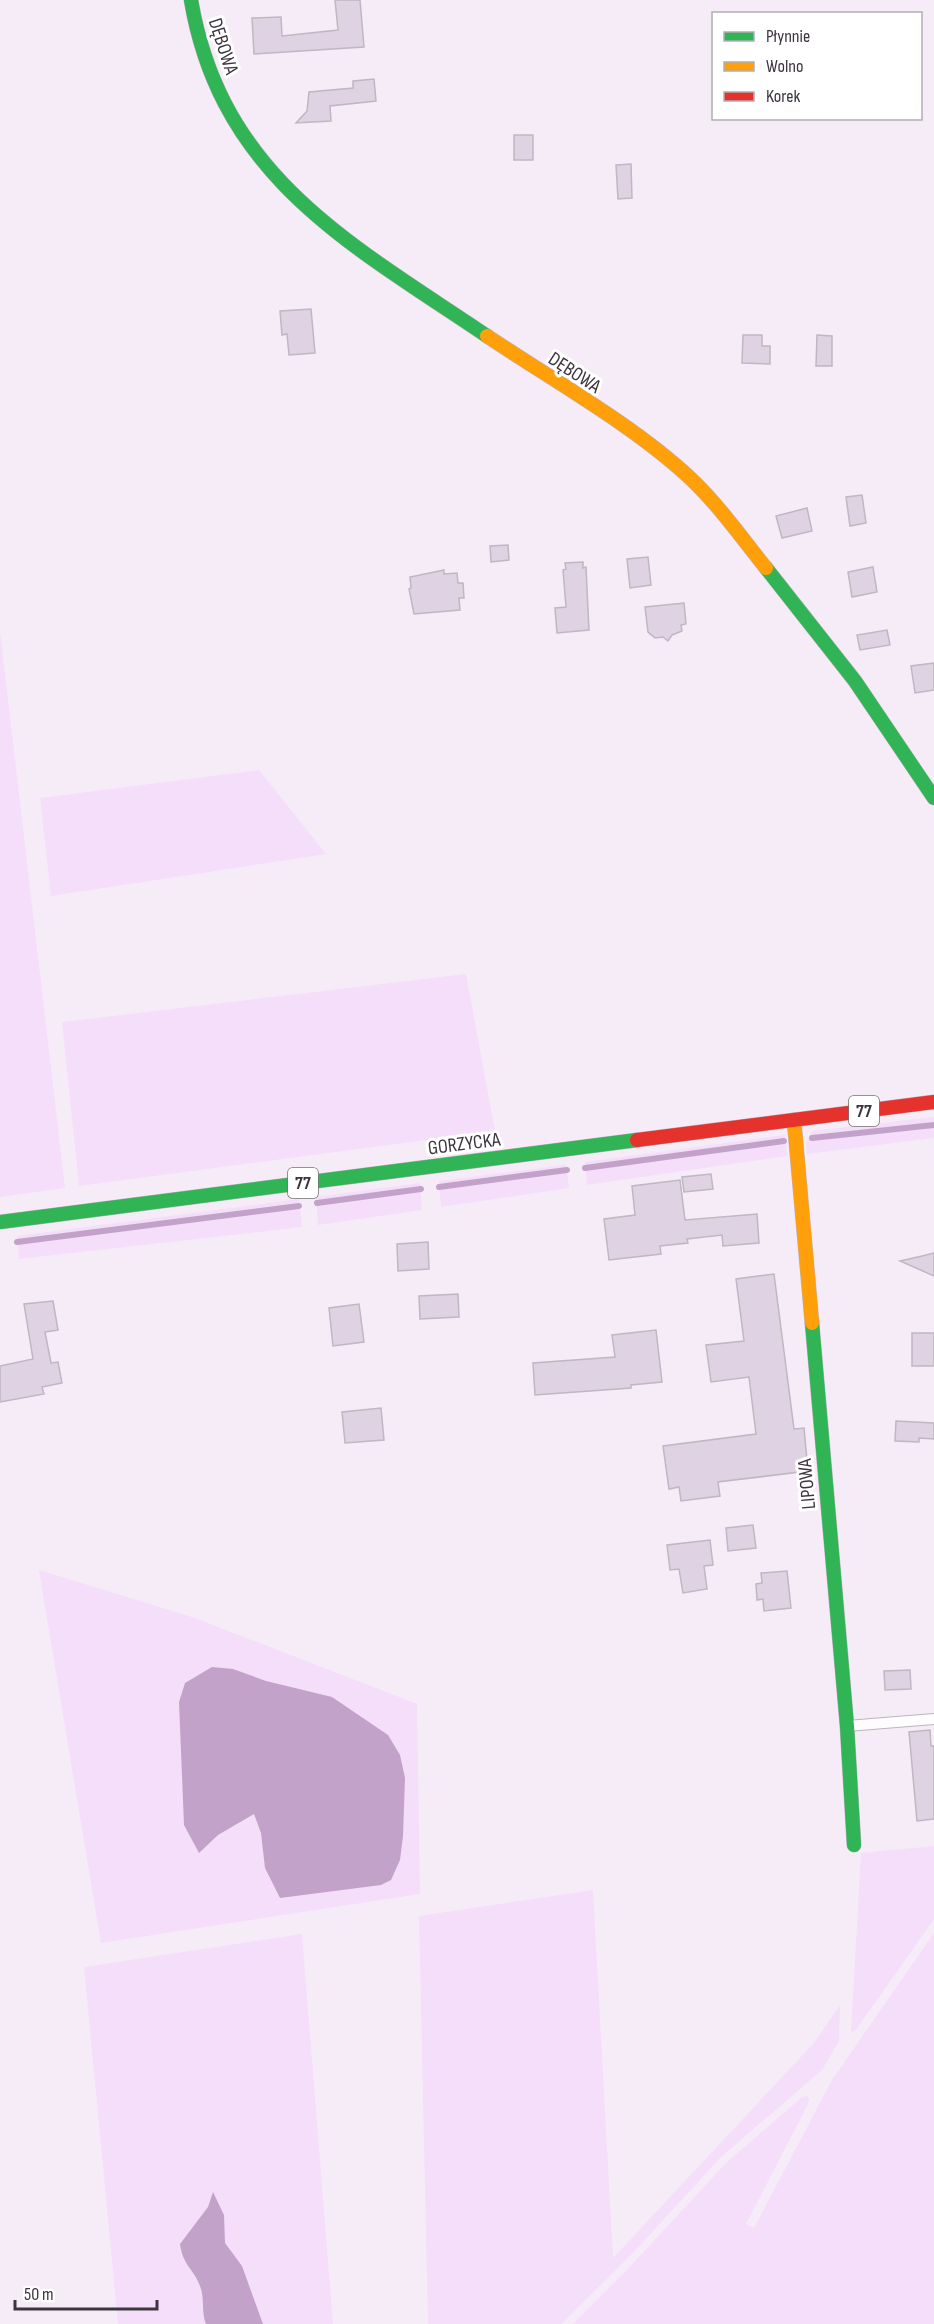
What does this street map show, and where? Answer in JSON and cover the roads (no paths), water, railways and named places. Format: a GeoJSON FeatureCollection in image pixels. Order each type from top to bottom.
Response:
{"type":"FeatureCollection","features":[{"type":"Feature","properties":{"kind":"street","name":"DĘBOWA"},"geometry":{"type":"LineString","coordinates":[[191,0],[201,45],[222,99],[254,153],[286,189],[352,245],[637,436],[689,477],[724,515],[855,681],[934,798]]}},
{"type":"Feature","properties":{"kind":"street","name":"GORZYCKA"},"geometry":{"type":"LineString","coordinates":[[0,1222],[934,1102]]}},
{"type":"Feature","properties":{"kind":"street","name":"LIPOWA"},"geometry":{"type":"LineString","coordinates":[[794,1120],[847,1726],[854,1845]]}},
{"type":"Feature","properties":{"kind":"lane"},"geometry":{"type":"LineString","coordinates":[[847,1726],[934,1719]]}},
{"type":"Feature","properties":{"kind":"waterway"},"geometry":{"type":"LineString","coordinates":[[812,1138],[934,1125]]}},
{"type":"Feature","properties":{"kind":"waterway"},"geometry":{"type":"LineString","coordinates":[[585,1168],[784,1141]]}},
{"type":"Feature","properties":{"kind":"waterway"},"geometry":{"type":"LineString","coordinates":[[439,1187],[567,1170]]}},
{"type":"Feature","properties":{"kind":"waterway"},"geometry":{"type":"LineString","coordinates":[[317,1203],[421,1189]]}},
{"type":"Feature","properties":{"kind":"waterway"},"geometry":{"type":"LineString","coordinates":[[17,1242],[299,1206]]}}]}
